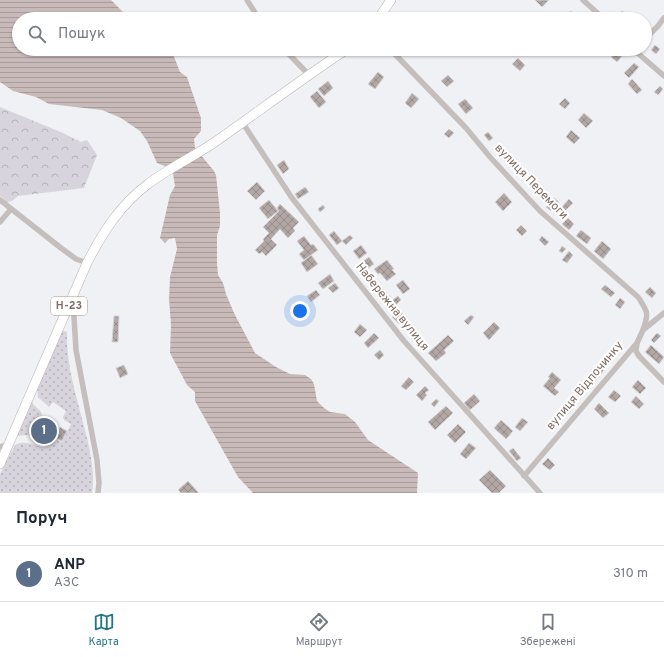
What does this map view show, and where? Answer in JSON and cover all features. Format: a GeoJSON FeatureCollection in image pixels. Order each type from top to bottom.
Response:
{"type":"FeatureCollection","features":[{"type":"Feature","properties":{"kind":"main road"},"geometry":{"type":"LineString","coordinates":[[383,12],[391,0]]}},
{"type":"Feature","properties":{"kind":"main road","name":"Н-23"},"geometry":{"type":"LineString","coordinates":[[0,464],[10,444],[87,263],[100,237],[119,211],[148,184],[168,170],[200,152],[337,56]]}},
{"type":"Feature","properties":{"kind":"street"},"geometry":{"type":"LineString","coordinates":[[246,0],[254,12]]}},
{"type":"Feature","properties":{"kind":"street"},"geometry":{"type":"LineString","coordinates":[[583,0],[596,12]]}},
{"type":"Feature","properties":{"kind":"street"},"geometry":{"type":"LineString","coordinates":[[652,32],[664,18]]}},
{"type":"Feature","properties":{"kind":"street"},"geometry":{"type":"LineString","coordinates":[[291,56],[309,75]]}},
{"type":"Feature","properties":{"kind":"street","name":"вулиця Перемоги"},"geometry":{"type":"LineString","coordinates":[[397,56],[466,128],[490,157],[540,211],[638,297],[645,308],[648,317],[643,330]]}},
{"type":"Feature","properties":{"kind":"street"},"geometry":{"type":"LineString","coordinates":[[641,56],[664,76]]}},
{"type":"Feature","properties":{"kind":"street","name":"Набережна вулиця"},"geometry":{"type":"LineString","coordinates":[[242,122],[292,198],[404,341],[540,493]]}},
{"type":"Feature","properties":{"kind":"street"},"geometry":{"type":"LineString","coordinates":[[0,200],[61,248],[87,263]]}},
{"type":"Feature","properties":{"kind":"street"},"geometry":{"type":"LineString","coordinates":[[0,222],[11,209]]}},
{"type":"Feature","properties":{"kind":"street"},"geometry":{"type":"LineString","coordinates":[[72,298],[76,350],[97,460],[99,483],[98,493]]}},
{"type":"Feature","properties":{"kind":"street","name":"вулиця Відпочинку"},"geometry":{"type":"LineString","coordinates":[[524,476],[637,343],[639,335],[643,330],[664,313]]}},
{"type":"Feature","properties":{"kind":"street"},"geometry":{"type":"LineString","coordinates":[[637,343],[636,351],[639,356],[664,382]]}},
{"type":"Feature","properties":{"kind":"street"},"geometry":{"type":"LineString","coordinates":[[0,447],[10,444]]}},
{"type":"Feature","properties":{"kind":"green space"},"geometry":{"type":"Polygon","coordinates":[[[0,107],[81,142],[87,140],[97,155],[84,188],[18,196],[12,201],[7,202],[0,196],[0,107]]]}},
{"type":"Feature","properties":{"kind":"green space"},"geometry":{"type":"Polygon","coordinates":[[[61,330],[67,332],[67,345],[71,372],[90,452],[93,472],[92,493],[0,493],[0,474],[15,445],[27,443],[46,447],[55,439],[62,442],[71,424],[64,420],[63,417],[66,411],[53,402],[49,407],[38,397],[37,386],[61,330]]]}},
{"type":"Feature","properties":{"kind":"green space"},"geometry":{"type":"Polygon","coordinates":[[[32,402],[42,414],[38,427],[32,435],[16,436],[32,402]]]}},
{"type":"Feature","properties":{"kind":"shaded area"},"geometry":{"type":"Polygon","coordinates":[[[0,0],[111,0],[123,12],[12,12],[12,56],[174,56],[180,72],[187,77],[201,118],[201,131],[194,139],[195,148],[216,175],[220,213],[220,226],[217,235],[218,275],[223,283],[234,313],[255,353],[276,367],[290,374],[305,375],[311,379],[314,384],[317,401],[324,408],[330,412],[345,414],[355,422],[368,440],[418,473],[417,493],[253,493],[238,477],[195,401],[195,392],[187,385],[170,353],[170,277],[177,249],[175,238],[169,239],[165,243],[160,238],[170,195],[175,186],[173,174],[167,167],[157,163],[147,141],[140,131],[121,118],[102,110],[49,104],[36,97],[13,91],[0,82],[0,0]]]}},
{"type":"Feature","properties":{"kind":"building"},"geometry":{"type":"Polygon","coordinates":[[[535,0],[549,0],[542,7],[535,0]]]}},
{"type":"Feature","properties":{"kind":"building"},"geometry":{"type":"Polygon","coordinates":[[[655,45],[660,49],[656,54],[652,51],[655,45]]]}},
{"type":"Feature","properties":{"kind":"building"},"geometry":{"type":"Polygon","coordinates":[[[612,56],[622,56],[617,62],[611,57],[612,56]]]}},
{"type":"Feature","properties":{"kind":"building"},"geometry":{"type":"Polygon","coordinates":[[[518,58],[525,65],[520,71],[512,64],[518,58]]]}},
{"type":"Feature","properties":{"kind":"building"},"geometry":{"type":"Polygon","coordinates":[[[634,63],[639,67],[629,78],[624,73],[634,63]]]}},
{"type":"Feature","properties":{"kind":"building"},"geometry":{"type":"Polygon","coordinates":[[[378,72],[384,77],[375,89],[368,84],[378,72]]]}},
{"type":"Feature","properties":{"kind":"building"},"geometry":{"type":"Polygon","coordinates":[[[448,75],[454,81],[447,87],[441,81],[448,75]]]}},
{"type":"Feature","properties":{"kind":"building"},"geometry":{"type":"Polygon","coordinates":[[[632,79],[642,90],[637,94],[628,84],[632,79]]]}},
{"type":"Feature","properties":{"kind":"building"},"geometry":{"type":"Polygon","coordinates":[[[328,81],[333,88],[324,96],[318,89],[328,81]]]}},
{"type":"Feature","properties":{"kind":"building"},"geometry":{"type":"Polygon","coordinates":[[[660,86],[663,89],[658,95],[654,92],[660,86]]]}},
{"type":"Feature","properties":{"kind":"building"},"geometry":{"type":"Polygon","coordinates":[[[317,91],[326,102],[319,108],[310,97],[317,91]]]}},
{"type":"Feature","properties":{"kind":"building"},"geometry":{"type":"Polygon","coordinates":[[[412,93],[419,99],[411,108],[405,103],[412,93]]]}},
{"type":"Feature","properties":{"kind":"building"},"geometry":{"type":"Polygon","coordinates":[[[565,98],[570,103],[565,109],[559,104],[565,98]]]}},
{"type":"Feature","properties":{"kind":"building"},"geometry":{"type":"Polygon","coordinates":[[[465,99],[473,108],[466,114],[458,104],[465,99]]]}},
{"type":"Feature","properties":{"kind":"building"},"geometry":{"type":"Polygon","coordinates":[[[584,113],[593,121],[586,128],[578,120],[584,113]]]}},
{"type":"Feature","properties":{"kind":"building"},"geometry":{"type":"Polygon","coordinates":[[[449,129],[454,133],[449,138],[444,134],[449,129]]]}},
{"type":"Feature","properties":{"kind":"building"},"geometry":{"type":"Polygon","coordinates":[[[571,130],[580,138],[574,144],[566,137],[571,130]]]}},
{"type":"Feature","properties":{"kind":"building"},"geometry":{"type":"Polygon","coordinates":[[[488,132],[493,138],[489,141],[484,135],[488,132]]]}},
{"type":"Feature","properties":{"kind":"building"},"geometry":{"type":"Polygon","coordinates":[[[507,155],[513,163],[510,166],[503,159],[507,155]]]}},
{"type":"Feature","properties":{"kind":"building"},"geometry":{"type":"Polygon","coordinates":[[[284,160],[289,169],[283,174],[277,165],[284,160]]]}},
{"type":"Feature","properties":{"kind":"building"},"geometry":{"type":"Polygon","coordinates":[[[257,182],[265,191],[256,200],[247,191],[257,182]]]}},
{"type":"Feature","properties":{"kind":"building"},"geometry":{"type":"Polygon","coordinates":[[[305,187],[309,192],[298,199],[295,194],[305,187]]]}},
{"type":"Feature","properties":{"kind":"building"},"geometry":{"type":"Polygon","coordinates":[[[504,193],[512,202],[503,211],[495,202],[504,193]]]}},
{"type":"Feature","properties":{"kind":"building"},"geometry":{"type":"Polygon","coordinates":[[[554,198],[559,202],[551,211],[546,207],[554,198]]]}},
{"type":"Feature","properties":{"kind":"building"},"geometry":{"type":"Polygon","coordinates":[[[569,199],[573,203],[565,211],[561,208],[569,199]]]}},
{"type":"Feature","properties":{"kind":"building"},"geometry":{"type":"Polygon","coordinates":[[[269,200],[278,211],[268,219],[259,208],[269,200]]]}},
{"type":"Feature","properties":{"kind":"building"},"geometry":{"type":"Polygon","coordinates":[[[280,204],[299,222],[293,228],[295,231],[288,238],[280,229],[271,239],[277,245],[266,256],[262,252],[259,254],[255,250],[264,241],[263,239],[269,233],[263,227],[279,211],[277,208],[280,204]]]}},
{"type":"Feature","properties":{"kind":"building"},"geometry":{"type":"Polygon","coordinates":[[[323,205],[325,208],[320,212],[318,209],[323,205]]]}},
{"type":"Feature","properties":{"kind":"building"},"geometry":{"type":"Polygon","coordinates":[[[568,218],[574,224],[569,230],[562,224],[568,218]]]}},
{"type":"Feature","properties":{"kind":"building"},"geometry":{"type":"Polygon","coordinates":[[[521,225],[527,231],[522,236],[516,230],[521,225]]]}},
{"type":"Feature","properties":{"kind":"building"},"geometry":{"type":"Polygon","coordinates":[[[581,230],[591,238],[587,244],[576,236],[581,230]]]}},
{"type":"Feature","properties":{"kind":"building"},"geometry":{"type":"Polygon","coordinates":[[[334,231],[342,241],[337,245],[329,235],[334,231]]]}},
{"type":"Feature","properties":{"kind":"building"},"geometry":{"type":"Polygon","coordinates":[[[350,235],[353,238],[346,245],[342,241],[350,235]]]}},
{"type":"Feature","properties":{"kind":"building"},"geometry":{"type":"Polygon","coordinates":[[[304,236],[311,245],[313,244],[318,250],[304,260],[299,254],[304,250],[297,241],[304,236]]]}},
{"type":"Feature","properties":{"kind":"building"},"geometry":{"type":"Polygon","coordinates":[[[542,236],[549,242],[545,246],[539,240],[542,236]]]}},
{"type":"Feature","properties":{"kind":"building"},"geometry":{"type":"Polygon","coordinates":[[[602,241],[611,249],[603,259],[594,251],[602,241]]]}},
{"type":"Feature","properties":{"kind":"building"},"geometry":{"type":"Polygon","coordinates":[[[361,245],[367,253],[359,259],[353,251],[361,245]]]}},
{"type":"Feature","properties":{"kind":"building"},"geometry":{"type":"Polygon","coordinates":[[[562,246],[566,249],[562,253],[559,251],[562,246]]]}},
{"type":"Feature","properties":{"kind":"building"},"geometry":{"type":"Polygon","coordinates":[[[569,251],[573,255],[567,263],[562,260],[569,251]]]}},
{"type":"Feature","properties":{"kind":"building"},"geometry":{"type":"Polygon","coordinates":[[[311,255],[318,264],[307,272],[301,263],[311,255]]]}},
{"type":"Feature","properties":{"kind":"building"},"geometry":{"type":"Polygon","coordinates":[[[369,257],[374,264],[364,271],[359,264],[369,257]]]}},
{"type":"Feature","properties":{"kind":"building"},"geometry":{"type":"Polygon","coordinates":[[[387,260],[394,269],[392,270],[396,274],[387,281],[374,269],[387,260]]]}},
{"type":"Feature","properties":{"kind":"building"},"geometry":{"type":"Polygon","coordinates":[[[330,274],[334,281],[323,289],[318,283],[330,274]]]}},
{"type":"Feature","properties":{"kind":"building"},"geometry":{"type":"Polygon","coordinates":[[[403,280],[410,289],[403,294],[396,285],[403,280]]]}},
{"type":"Feature","properties":{"kind":"building"},"geometry":{"type":"Polygon","coordinates":[[[377,282],[384,290],[380,293],[373,286],[377,282]]]}},
{"type":"Feature","properties":{"kind":"building"},"geometry":{"type":"Polygon","coordinates":[[[335,283],[339,288],[333,293],[328,288],[335,283]]]}},
{"type":"Feature","properties":{"kind":"building"},"geometry":{"type":"Polygon","coordinates":[[[605,285],[615,293],[611,297],[601,289],[605,285]]]}},
{"type":"Feature","properties":{"kind":"building"},"geometry":{"type":"Polygon","coordinates":[[[650,287],[656,293],[652,298],[645,292],[650,287]]]}},
{"type":"Feature","properties":{"kind":"building"},"geometry":{"type":"Polygon","coordinates":[[[316,290],[320,295],[311,302],[307,296],[316,290]]]}},
{"type":"Feature","properties":{"kind":"building"},"geometry":{"type":"Polygon","coordinates":[[[386,292],[391,297],[385,303],[380,297],[386,292]]]}},
{"type":"Feature","properties":{"kind":"building"},"geometry":{"type":"Polygon","coordinates":[[[398,296],[401,300],[394,307],[390,302],[398,296]]]}},
{"type":"Feature","properties":{"kind":"building"},"geometry":{"type":"Polygon","coordinates":[[[620,298],[625,302],[620,309],[615,305],[620,298]]]}},
{"type":"Feature","properties":{"kind":"building"},"geometry":{"type":"Polygon","coordinates":[[[400,311],[406,318],[399,324],[392,317],[400,311]]]}},
{"type":"Feature","properties":{"kind":"building"},"geometry":{"type":"Polygon","coordinates":[[[471,315],[474,317],[468,325],[464,321],[471,315]]]}},
{"type":"Feature","properties":{"kind":"building"},"geometry":{"type":"Polygon","coordinates":[[[114,316],[119,316],[118,342],[112,342],[114,316]]]}},
{"type":"Feature","properties":{"kind":"building"},"geometry":{"type":"Polygon","coordinates":[[[494,322],[500,328],[489,340],[483,333],[494,322]]]}},
{"type":"Feature","properties":{"kind":"building"},"geometry":{"type":"Polygon","coordinates":[[[360,324],[367,330],[360,337],[354,332],[360,324]]]}},
{"type":"Feature","properties":{"kind":"building"},"geometry":{"type":"Polygon","coordinates":[[[374,333],[379,338],[368,348],[364,343],[374,333]]]}},
{"type":"Feature","properties":{"kind":"building"},"geometry":{"type":"Polygon","coordinates":[[[657,333],[661,336],[654,343],[651,340],[657,333]]]}},
{"type":"Feature","properties":{"kind":"building"},"geometry":{"type":"Polygon","coordinates":[[[448,335],[454,341],[444,350],[446,353],[436,361],[428,353],[448,335]]]}},
{"type":"Feature","properties":{"kind":"building"},"geometry":{"type":"Polygon","coordinates":[[[651,345],[664,357],[659,364],[645,352],[651,345]]]}},
{"type":"Feature","properties":{"kind":"building"},"geometry":{"type":"Polygon","coordinates":[[[380,350],[384,355],[379,360],[374,355],[380,350]]]}},
{"type":"Feature","properties":{"kind":"building"},"geometry":{"type":"Polygon","coordinates":[[[598,364],[604,370],[593,384],[586,378],[598,364]]]}},
{"type":"Feature","properties":{"kind":"building"},"geometry":{"type":"Polygon","coordinates":[[[124,365],[128,374],[120,378],[116,368],[124,365]]]}},
{"type":"Feature","properties":{"kind":"building"},"geometry":{"type":"Polygon","coordinates":[[[552,372],[561,380],[554,388],[559,392],[555,396],[543,386],[550,378],[548,377],[552,372]]]}},
{"type":"Feature","properties":{"kind":"building"},"geometry":{"type":"Polygon","coordinates":[[[409,377],[414,382],[406,390],[401,386],[409,377]]]}},
{"type":"Feature","properties":{"kind":"building"},"geometry":{"type":"Polygon","coordinates":[[[638,380],[646,388],[640,394],[632,387],[638,380]]]}},
{"type":"Feature","properties":{"kind":"building"},"geometry":{"type":"Polygon","coordinates":[[[425,386],[429,390],[425,393],[427,395],[422,401],[416,395],[425,386]]]}},
{"type":"Feature","properties":{"kind":"building"},"geometry":{"type":"Polygon","coordinates":[[[614,390],[621,396],[615,402],[608,397],[614,390]]]}},
{"type":"Feature","properties":{"kind":"building"},"geometry":{"type":"Polygon","coordinates":[[[474,394],[480,401],[470,410],[464,403],[474,394]]]}},
{"type":"Feature","properties":{"kind":"building"},"geometry":{"type":"Polygon","coordinates":[[[636,396],[644,404],[639,409],[631,402],[636,396]]]}},
{"type":"Feature","properties":{"kind":"building"},"geometry":{"type":"Polygon","coordinates":[[[436,399],[439,401],[434,407],[431,404],[436,399]]]}},
{"type":"Feature","properties":{"kind":"building"},"geometry":{"type":"Polygon","coordinates":[[[599,403],[609,413],[603,418],[594,409],[599,403]]]}},
{"type":"Feature","properties":{"kind":"building"},"geometry":{"type":"Polygon","coordinates":[[[446,406],[453,413],[435,430],[428,422],[446,406]]]}},
{"type":"Feature","properties":{"kind":"building"},"geometry":{"type":"Polygon","coordinates":[[[566,407],[571,411],[566,416],[562,413],[566,407]]]}},
{"type":"Feature","properties":{"kind":"building"},"geometry":{"type":"Polygon","coordinates":[[[522,418],[528,422],[520,431],[515,427],[522,418]]]}},
{"type":"Feature","properties":{"kind":"building"},"geometry":{"type":"Polygon","coordinates":[[[501,420],[513,431],[506,439],[494,428],[501,420]]]}},
{"type":"Feature","properties":{"kind":"building"},"geometry":{"type":"Polygon","coordinates":[[[43,423],[58,430],[56,436],[41,429],[43,423]]]}},
{"type":"Feature","properties":{"kind":"building"},"geometry":{"type":"Polygon","coordinates":[[[458,424],[466,432],[455,443],[447,435],[458,424]]]}},
{"type":"Feature","properties":{"kind":"building"},"geometry":{"type":"Polygon","coordinates":[[[60,427],[67,431],[62,441],[55,438],[60,427]]]}},
{"type":"Feature","properties":{"kind":"building"},"geometry":{"type":"Polygon","coordinates":[[[469,443],[476,448],[466,459],[460,454],[469,443]]]}},
{"type":"Feature","properties":{"kind":"building"},"geometry":{"type":"Polygon","coordinates":[[[513,448],[521,458],[517,461],[509,451],[513,448]]]}},
{"type":"Feature","properties":{"kind":"building"},"geometry":{"type":"Polygon","coordinates":[[[548,458],[555,465],[550,470],[542,464],[548,458]]]}},
{"type":"Feature","properties":{"kind":"building"},"geometry":{"type":"Polygon","coordinates":[[[490,470],[506,486],[499,493],[492,493],[479,480],[490,470]]]}},
{"type":"Feature","properties":{"kind":"building"},"geometry":{"type":"Polygon","coordinates":[[[188,481],[199,493],[181,493],[178,490],[188,481]]]}},
{"type":"Feature","properties":{"kind":"place","name":"ANP"},"geometry":{"type":"Point","coordinates":[44,431]}}]}
